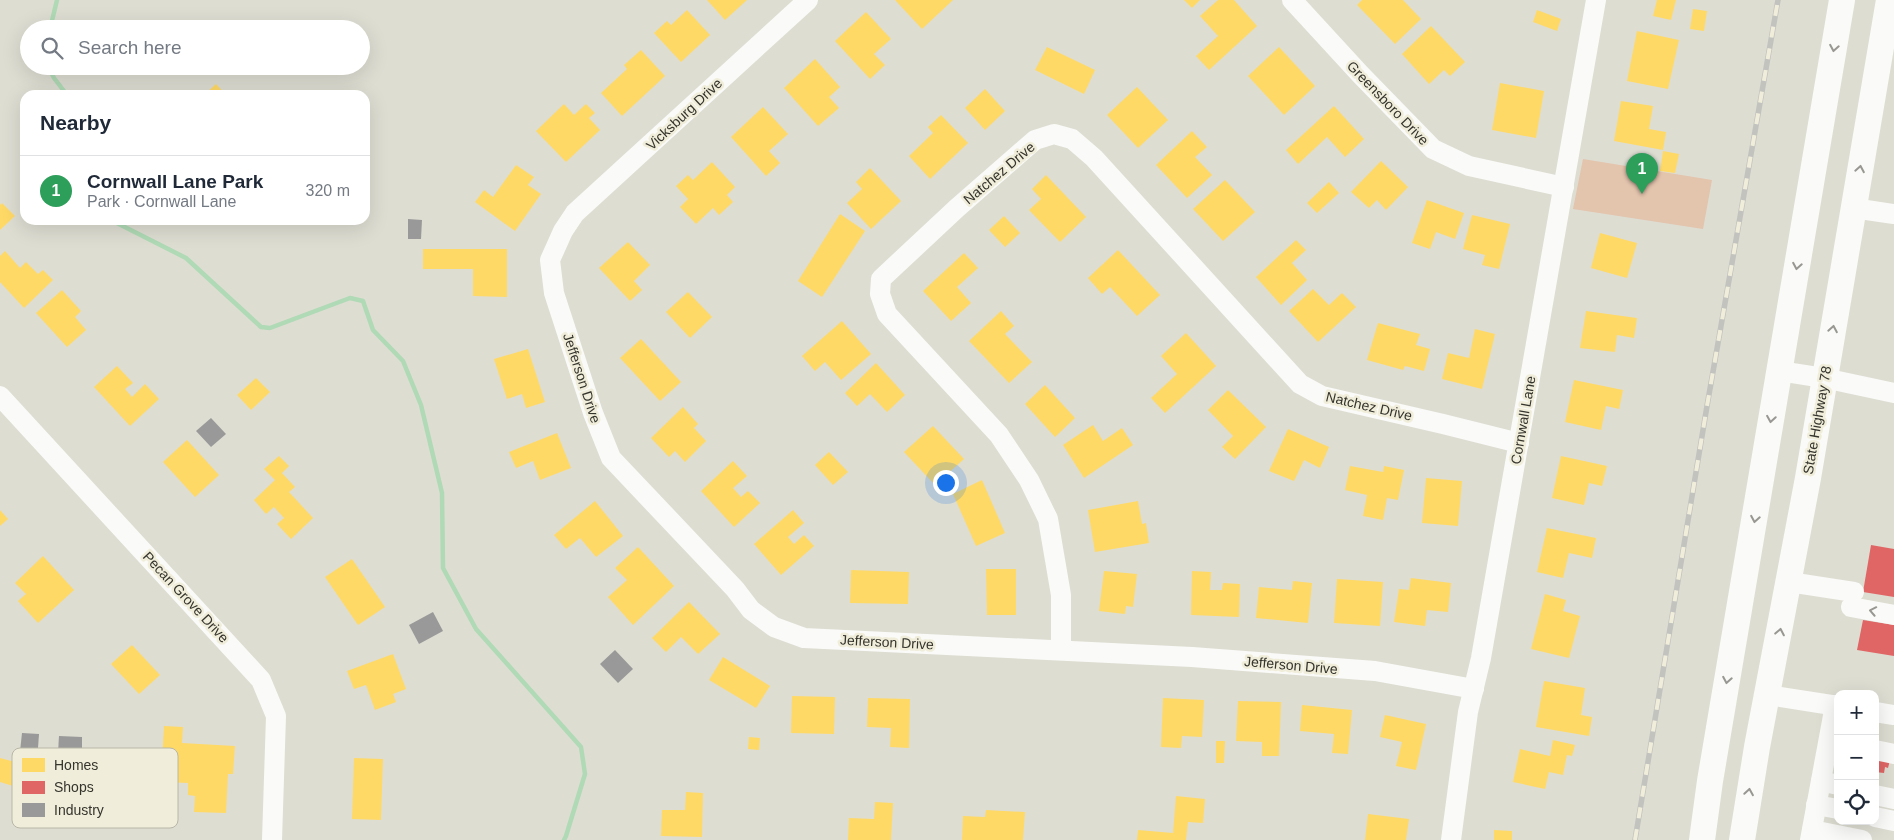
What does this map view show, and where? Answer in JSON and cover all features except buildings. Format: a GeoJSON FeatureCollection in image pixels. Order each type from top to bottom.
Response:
{"type":"FeatureCollection","features":[{"type":"Feature","properties":{"kind":"main road"},"geometry":{"type":"LineString","coordinates":[[1702,840],[1842,0]]}},
{"type":"Feature","properties":{"kind":"main road","name":"State Highway 78"},"geometry":{"type":"LineString","coordinates":[[1742,840],[1789,582],[1889,0]]}},
{"type":"Feature","properties":{"kind":"street","name":"Vicksburg Drive"},"geometry":{"type":"LineString","coordinates":[[563,231],[575,213],[808,0]]}},
{"type":"Feature","properties":{"kind":"street","name":"Greensboro Drive"},"geometry":{"type":"LineString","coordinates":[[1292,0],[1433,150],[1469,166],[1564,187]]}},
{"type":"Feature","properties":{"kind":"street","name":"Cornwall Lane"},"geometry":{"type":"LineString","coordinates":[[1451,840],[1467,722],[1481,658],[1596,0]]}},
{"type":"Feature","properties":{"kind":"street","name":"Natchez Drive"},"geometry":{"type":"LineString","coordinates":[[1061,650],[1061,595],[1048,519],[1029,480],[999,435],[887,314],[880,294],[881,279],[957,208],[1035,140],[1054,134],[1072,139],[1094,158],[1300,384],[1322,396],[1519,443]]}},
{"type":"Feature","properties":{"kind":"street"},"geometry":{"type":"LineString","coordinates":[[1853,208],[1894,214]]}},
{"type":"Feature","properties":{"kind":"street","name":"Jefferson Drive"},"geometry":{"type":"LineString","coordinates":[[563,231],[550,260],[554,293],[593,413],[611,458],[735,589],[752,610],[774,627],[804,638],[1192,657],[1375,671],[1474,689]]}},
{"type":"Feature","properties":{"kind":"street"},"geometry":{"type":"LineString","coordinates":[[1779,371],[1824,378],[1894,393]]}},
{"type":"Feature","properties":{"kind":"street","name":"Pecan Grove Drive"},"geometry":{"type":"LineString","coordinates":[[0,396],[261,680],[276,716],[272,840]]}},
{"type":"Feature","properties":{"kind":"street"},"geometry":{"type":"LineString","coordinates":[[1789,582],[1853,599],[1894,615]]}},
{"type":"Feature","properties":{"kind":"street"},"geometry":{"type":"LineString","coordinates":[[1768,695],[1834,706]]}},
{"type":"Feature","properties":{"kind":"street"},"geometry":{"type":"LineString","coordinates":[[1879,713],[1894,715]]}},
{"type":"Feature","properties":{"kind":"street"},"geometry":{"type":"LineString","coordinates":[[1833,742],[1829,783],[1816,805],[1811,835],[1862,840]]}},
{"type":"Feature","properties":{"kind":"street"},"geometry":{"type":"LineString","coordinates":[[1879,751],[1894,754]]}},
{"type":"Feature","properties":{"kind":"street"},"geometry":{"type":"LineString","coordinates":[[1879,796],[1894,799]]}},
{"type":"Feature","properties":{"kind":"street"},"geometry":{"type":"LineString","coordinates":[[1816,805],[1834,808]]}},
{"type":"Feature","properties":{"kind":"street"},"geometry":{"type":"LineString","coordinates":[[1879,818],[1894,820]]}},
{"type":"Feature","properties":{"kind":"shaded area"},"geometry":{"type":"Polygon","coordinates":[[[1583,159],[1712,180],[1703,229],[1573,209],[1583,159]]]}},
{"type":"Feature","properties":{"kind":"waterway"},"geometry":{"type":"LineString","coordinates":[[52,20],[57,0]]}},
{"type":"Feature","properties":{"kind":"waterway"},"geometry":{"type":"LineString","coordinates":[[52,75],[63,90]]}},
{"type":"Feature","properties":{"kind":"waterway"},"geometry":{"type":"LineString","coordinates":[[121,225],[186,258],[261,327],[270,328],[350,298],[363,301],[373,330],[403,361],[421,405],[442,493],[443,568],[476,629],[581,747],[585,774],[564,840]]}},
{"type":"Feature","properties":{"kind":"railway"},"geometry":{"type":"LineString","coordinates":[[1635,840],[1707,406],[1778,0]]}},
{"type":"Feature","properties":{"kind":"place","name":"Cornwall Lane Park"},"geometry":{"type":"Point","coordinates":[1642,194]}}]}
